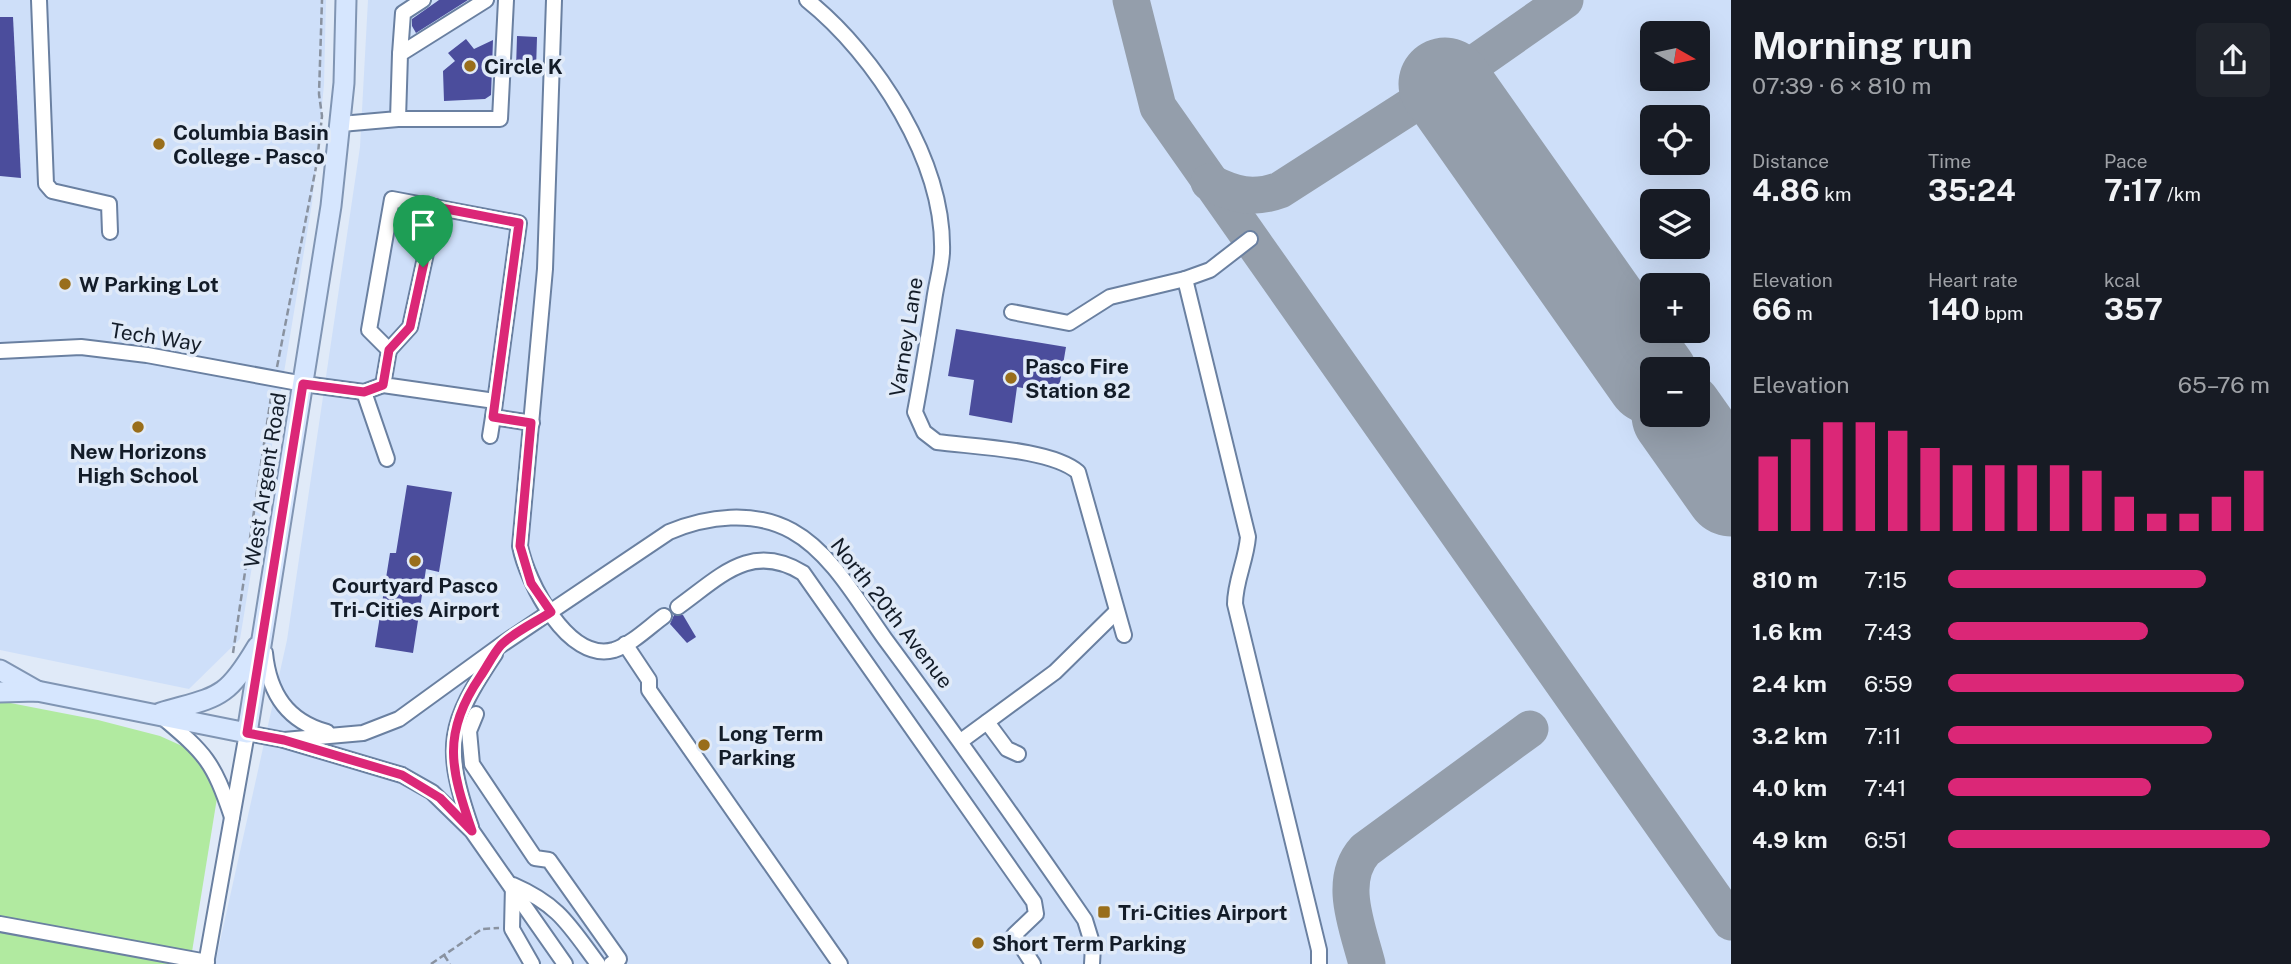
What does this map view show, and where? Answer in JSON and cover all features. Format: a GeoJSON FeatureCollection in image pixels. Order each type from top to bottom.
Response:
{"type":"FeatureCollection","features":[{"type":"Feature","properties":{"kind":"main road","name":"West Argent Road"},"geometry":{"type":"LineString","coordinates":[[247,733],[303,384],[341,124],[346,0]]}},
{"type":"Feature","properties":{"kind":"main road"},"geometry":{"type":"LineString","coordinates":[[157,713],[205,700],[227,690],[239,678],[263,637]]}},
{"type":"Feature","properties":{"kind":"main road"},"geometry":{"type":"LineString","coordinates":[[0,670],[37,691]]}},
{"type":"Feature","properties":{"kind":"main road"},"geometry":{"type":"LineString","coordinates":[[0,692],[37,691],[247,733]]}},
{"type":"Feature","properties":{"kind":"street"},"geometry":{"type":"LineString","coordinates":[[39,0],[46,184],[52,191],[109,204],[110,232]]}},
{"type":"Feature","properties":{"kind":"street"},"geometry":{"type":"LineString","coordinates":[[398,119],[403,13],[423,0]]}},
{"type":"Feature","properties":{"kind":"street"},"geometry":{"type":"LineString","coordinates":[[400,54],[486,0]]}},
{"type":"Feature","properties":{"kind":"street"},"geometry":{"type":"LineString","coordinates":[[341,124],[398,119],[500,118],[506,0]]}},
{"type":"Feature","properties":{"kind":"street"},"geometry":{"type":"LineString","coordinates":[[554,0],[549,202],[520,546],[531,583],[573,640],[583,648],[604,651],[625,644],[664,617]]}},
{"type":"Feature","properties":{"kind":"street","name":"Varney Lane"},"geometry":{"type":"LineString","coordinates":[[807,0],[830,19],[858,51],[902,115],[916,145],[938,210],[942,253],[915,412],[924,432],[937,442],[1047,456],[1066,462],[1078,472],[1115,613],[1124,635]]}},
{"type":"Feature","properties":{"kind":"street"},"geometry":{"type":"LineString","coordinates":[[389,350],[369,330],[392,199],[519,223],[490,436]]}},
{"type":"Feature","properties":{"kind":"street"},"geometry":{"type":"LineString","coordinates":[[383,385],[389,350],[410,327],[436,207]]}},
{"type":"Feature","properties":{"kind":"street"},"geometry":{"type":"LineString","coordinates":[[1012,312],[1069,323],[1110,297],[1185,279],[1210,270],[1250,239]]}},
{"type":"Feature","properties":{"kind":"street"},"geometry":{"type":"LineString","coordinates":[[1185,279],[1248,537],[1247,557],[1235,588],[1235,604],[1319,950],[1319,964]]}},
{"type":"Feature","properties":{"kind":"street","name":"Tech Way"},"geometry":{"type":"LineString","coordinates":[[0,351],[81,347],[147,355],[274,380],[364,392]]}},
{"type":"Feature","properties":{"kind":"street"},"geometry":{"type":"LineString","coordinates":[[387,459],[364,392],[383,385],[495,401]]}},
{"type":"Feature","properties":{"kind":"street"},"geometry":{"type":"LineString","coordinates":[[493,417],[531,423]]}},
{"type":"Feature","properties":{"kind":"street","name":"North 20th Avenue"},"geometry":{"type":"LineString","coordinates":[[284,740],[363,733],[399,719],[501,645],[669,532],[690,524],[739,516],[792,530],[829,563],[961,741],[1085,920],[1093,946],[1092,964]]}},
{"type":"Feature","properties":{"kind":"street"},"geometry":{"type":"LineString","coordinates":[[678,607],[746,562],[778,561],[789,564],[808,579],[1037,908],[1032,922],[1014,935],[1033,964]]}},
{"type":"Feature","properties":{"kind":"street"},"geometry":{"type":"LineString","coordinates":[[961,741],[1055,672],[1115,613]]}},
{"type":"Feature","properties":{"kind":"street"},"geometry":{"type":"LineString","coordinates":[[263,637],[266,668],[273,690],[282,705],[296,720],[335,734]]}},
{"type":"Feature","properties":{"kind":"street"},"geometry":{"type":"LineString","coordinates":[[625,644],[649,680],[649,691],[840,964]]}},
{"type":"Feature","properties":{"kind":"street"},"geometry":{"type":"LineString","coordinates":[[472,831],[453,771],[454,736],[467,698],[501,645]]}},
{"type":"Feature","properties":{"kind":"street"},"geometry":{"type":"LineString","coordinates":[[157,713],[200,749],[217,772],[232,818]]}},
{"type":"Feature","properties":{"kind":"street"},"geometry":{"type":"LineString","coordinates":[[476,714],[469,731],[472,764],[535,858],[549,860],[573,890],[619,959],[611,964]]}},
{"type":"Feature","properties":{"kind":"street","name":"North 20th Avenue"},"geometry":{"type":"LineString","coordinates":[[247,733],[284,740],[402,775],[440,798],[472,831],[513,885],[565,964]]}},
{"type":"Feature","properties":{"kind":"street","name":"West Argent Road"},"geometry":{"type":"LineString","coordinates":[[207,963],[247,733]]}},
{"type":"Feature","properties":{"kind":"street"},"geometry":{"type":"LineString","coordinates":[[532,964],[515,939],[512,929],[513,885],[542,898],[557,909],[598,964]]}},
{"type":"Feature","properties":{"kind":"street"},"geometry":{"type":"LineString","coordinates":[[0,924],[207,963]]}},
{"type":"Feature","properties":{"kind":"path"},"geometry":{"type":"LineString","coordinates":[[232,656],[240,619],[274,380],[317,162],[322,116],[319,94],[322,0]]}},
{"type":"Feature","properties":{"kind":"path"},"geometry":{"type":"LineString","coordinates":[[431,964],[482,929],[506,929]]}},
{"type":"Feature","properties":{"kind":"path"},"geometry":{"type":"LineString","coordinates":[[444,955],[450,964]]}},
{"type":"Feature","properties":{"kind":"shaded area","name":"New Horizons High School"},"geometry":{"type":"Polygon","coordinates":[[[0,0],[326,0],[324,85],[312,203],[240,639],[189,689],[0,650],[0,0]]]}},
{"type":"Feature","properties":{"kind":"shaded area","name":"Tri-Cities Airport"},"geometry":{"type":"Polygon","coordinates":[[[368,0],[1731,0],[1731,964],[215,964],[287,640],[360,147],[368,0]]]}},
{"type":"Feature","properties":{"kind":"green space"},"geometry":{"type":"Polygon","coordinates":[[[0,701],[98,720],[160,736],[191,750],[208,769],[217,798],[190,964],[0,964],[0,701]]]}},
{"type":"Feature","properties":{"kind":"building","name":"Circle K"},"geometry":{"type":"Polygon","coordinates":[[[439,0],[468,0],[416,33],[412,19],[439,0]]]}},
{"type":"Feature","properties":{"kind":"building"},"geometry":{"type":"Polygon","coordinates":[[[0,17],[13,17],[21,178],[0,176],[0,17]]]}},
{"type":"Feature","properties":{"kind":"building"},"geometry":{"type":"Polygon","coordinates":[[[517,36],[537,37],[536,69],[516,68],[517,36]]]}},
{"type":"Feature","properties":{"kind":"building","name":"Circle K"},"geometry":{"type":"Polygon","coordinates":[[[466,39],[474,49],[493,40],[491,95],[485,99],[444,101],[443,71],[455,61],[448,53],[466,39]]]}},
{"type":"Feature","properties":{"kind":"building","name":"Pasco Fire Station 82"},"geometry":{"type":"Polygon","coordinates":[[[956,329],[1066,347],[1058,394],[1017,387],[1012,423],[969,415],[974,380],[948,376],[956,329]]]}},
{"type":"Feature","properties":{"kind":"building","name":"Courtyard Pasco Tri-Cities Airport"},"geometry":{"type":"Polygon","coordinates":[[[407,485],[452,492],[439,572],[426,569],[413,653],[375,647],[390,553],[396,553],[407,485]]]}},
{"type":"Feature","properties":{"kind":"building"},"geometry":{"type":"Polygon","coordinates":[[[674,615],[683,615],[696,637],[687,643],[670,624],[674,615]]]}},
{"type":"Feature","properties":{"kind":"taxiway"},"geometry":{"type":"LineString","coordinates":[[1131,0],[1158,107],[1731,922]]}},
{"type":"Feature","properties":{"kind":"taxiway"},"geometry":{"type":"LineString","coordinates":[[1209,182],[1244,195],[1261,195],[1280,190],[1445,84],[1565,0]]}},
{"type":"Feature","properties":{"kind":"taxiway"},"geometry":{"type":"LineString","coordinates":[[1367,964],[1355,920],[1351,890],[1352,876],[1365,850],[1530,729]]}},
{"type":"Feature","properties":{"kind":"runway"},"geometry":{"type":"LineString","coordinates":[[1445,84],[1640,361]]}},
{"type":"Feature","properties":{"kind":"runway"},"geometry":{"type":"LineString","coordinates":[[1686,427],[1731,490]]}},
{"type":"Feature","properties":{"kind":"place","name":"Circle K"},"geometry":{"type":"Point","coordinates":[470,66]}},
{"type":"Feature","properties":{"kind":"place","name":"Columbia Basin College - Pasco"},"geometry":{"type":"Point","coordinates":[159,144]}},
{"type":"Feature","properties":{"kind":"place","name":"W Parking Lot"},"geometry":{"type":"Point","coordinates":[65,284]}},
{"type":"Feature","properties":{"kind":"place","name":"Pasco Fire Station 82"},"geometry":{"type":"Point","coordinates":[1011,378]}},
{"type":"Feature","properties":{"kind":"place","name":"New Horizons High School"},"geometry":{"type":"Point","coordinates":[138,427]}},
{"type":"Feature","properties":{"kind":"place","name":"Courtyard Pasco Tri-Cities Airport"},"geometry":{"type":"Point","coordinates":[415,561]}},
{"type":"Feature","properties":{"kind":"place","name":"Long Term Parking"},"geometry":{"type":"Point","coordinates":[704,745]}},
{"type":"Feature","properties":{"kind":"place","name":"Tri-Cities Airport"},"geometry":{"type":"Point","coordinates":[1104,912]}},
{"type":"Feature","properties":{"kind":"place","name":"Short Term Parking"},"geometry":{"type":"Point","coordinates":[978,943]}},
{"type":"Feature","properties":{"kind":"route"},"geometry":{"type":"LineString","coordinates":[[436,207],[519,223],[493,417],[531,423],[520,546],[531,583],[551,612],[501,645],[471,690],[457,721],[452,747],[453,771],[472,831],[440,798],[402,775],[284,740],[247,733],[303,384],[364,392],[383,385],[389,350],[410,327],[423,267],[436,207]]}}]}
